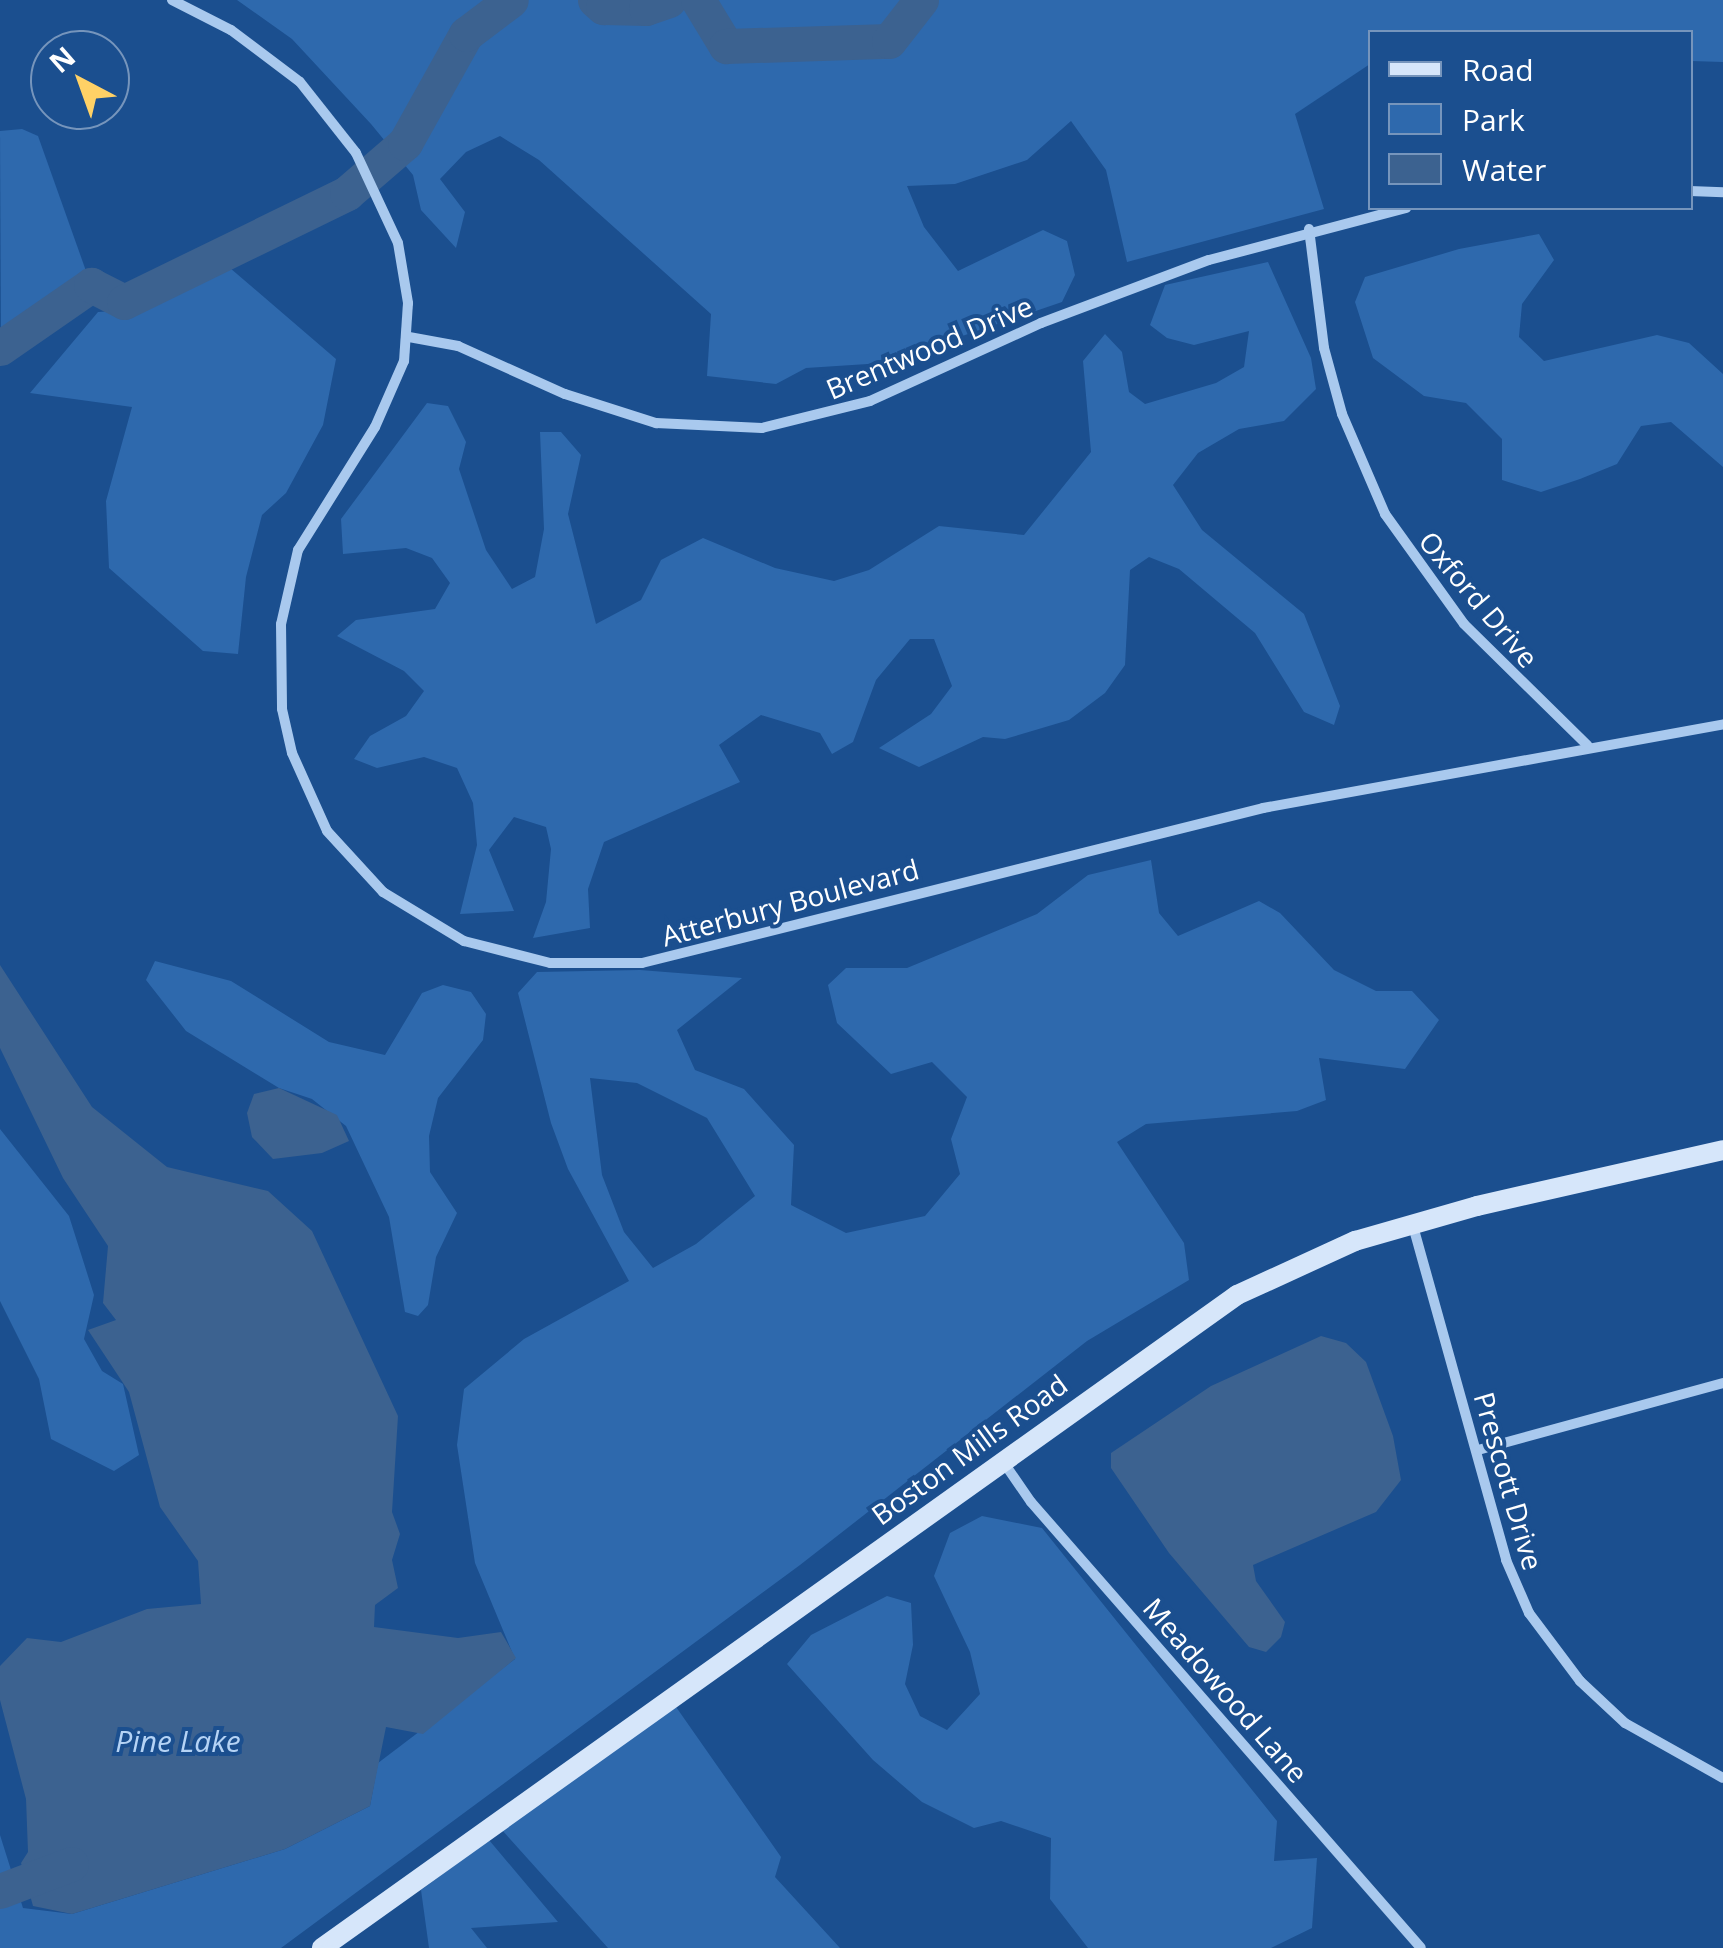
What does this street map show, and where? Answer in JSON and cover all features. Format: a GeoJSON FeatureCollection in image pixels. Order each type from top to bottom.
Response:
{"type":"FeatureCollection","features":[{"type":"Feature","properties":{"kind":"street","name":"Atterbury Boulevard"},"geometry":{"type":"LineString","coordinates":[[172,0],[270,56],[356,153],[374,184],[398,243],[409,336],[375,427],[298,550],[281,624],[282,709],[297,767],[327,831],[382,892],[468,943],[550,962],[642,963],[1204,821],[1587,745],[1723,724]]}},
{"type":"Feature","properties":{"kind":"street"},"geometry":{"type":"LineString","coordinates":[[1693,191],[1723,192]]}},
{"type":"Feature","properties":{"kind":"street","name":"Brentwood Drive"},"geometry":{"type":"LineString","coordinates":[[409,336],[458,346],[565,394],[656,424],[762,428],[870,401],[1058,316],[1309,229],[1397,210]]}},
{"type":"Feature","properties":{"kind":"street","name":"Oxford Drive"},"geometry":{"type":"LineString","coordinates":[[1309,229],[1333,381],[1353,447],[1385,514],[1464,624],[1587,745]]}},
{"type":"Feature","properties":{"kind":"street","name":"Boston Mills Road"},"geometry":{"type":"LineString","coordinates":[[322,1948],[1002,1459],[1237,1295],[1355,1242],[1723,1150]]}},
{"type":"Feature","properties":{"kind":"street","name":"Prescott Drive"},"geometry":{"type":"LineString","coordinates":[[1414,1226],[1506,1560],[1545,1638],[1625,1723],[1723,1778]]}},
{"type":"Feature","properties":{"kind":"street"},"geometry":{"type":"LineString","coordinates":[[1478,1450],[1723,1383]]}},
{"type":"Feature","properties":{"kind":"street","name":"Meadowood Lane"},"geometry":{"type":"LineString","coordinates":[[1002,1459],[1031,1502],[1421,1948]]}},
{"type":"Feature","properties":{"kind":"green space"},"geometry":{"type":"Polygon","coordinates":[[[237,0],[1723,0],[1723,62],[1693,61],[1693,30],[1368,30],[1368,65],[1295,114],[1324,209],[1127,262],[1106,170],[1071,121],[1027,160],[955,184],[907,186],[924,227],[958,271],[1043,230],[1067,241],[1075,275],[1062,302],[883,363],[806,368],[776,384],[707,376],[711,314],[539,160],[500,136],[466,152],[440,179],[465,212],[456,248],[421,210],[413,175],[292,39],[237,0]]]}},
{"type":"Feature","properties":{"kind":"green space"},"geometry":{"type":"Polygon","coordinates":[[[22,129],[38,136],[91,285],[1,346],[0,131],[22,129]]]}},
{"type":"Feature","properties":{"kind":"green space"},"geometry":{"type":"Polygon","coordinates":[[[1539,234],[1554,260],[1522,304],[1519,337],[1544,361],[1657,335],[1689,343],[1723,374],[1723,467],[1671,422],[1641,426],[1617,464],[1580,479],[1541,492],[1502,480],[1502,439],[1466,403],[1424,396],[1373,358],[1355,302],[1365,277],[1459,249],[1539,234]]]}},
{"type":"Feature","properties":{"kind":"green space"},"geometry":{"type":"Polygon","coordinates":[[[1268,262],[1311,358],[1316,389],[1284,421],[1239,429],[1198,453],[1173,485],[1202,530],[1304,614],[1340,706],[1334,725],[1304,712],[1255,633],[1179,569],[1149,557],[1130,570],[1125,665],[1105,693],[1069,720],[1005,739],[983,737],[919,767],[879,748],[931,714],[952,686],[934,639],[910,639],[876,680],[853,742],[832,754],[820,733],[761,715],[719,745],[740,782],[604,842],[588,889],[590,928],[533,938],[546,902],[551,849],[546,827],[514,817],[489,850],[514,911],[460,914],[477,845],[473,803],[457,768],[424,757],[377,768],[354,759],[370,736],[406,716],[424,691],[404,671],[337,636],[356,620],[435,609],[450,583],[432,558],[406,548],[343,554],[341,519],[427,403],[448,406],[466,442],[459,469],[486,550],[512,589],[535,577],[544,529],[540,432],[561,432],[581,455],[568,514],[596,624],[641,600],[661,560],[703,538],[775,568],[834,581],[869,570],[939,526],[1024,535],[1091,452],[1083,361],[1105,334],[1122,352],[1129,392],[1145,404],[1216,383],[1244,367],[1249,331],[1194,345],[1167,338],[1150,325],[1165,285],[1268,262]]]}},
{"type":"Feature","properties":{"kind":"green space"},"geometry":{"type":"Polygon","coordinates":[[[230,268],[336,359],[323,425],[286,493],[262,515],[246,577],[238,654],[203,651],[109,568],[106,501],[132,407],[30,393],[98,312],[136,310],[176,282],[230,268]]]}},
{"type":"Feature","properties":{"kind":"green space"},"geometry":{"type":"Polygon","coordinates":[[[1151,860],[1159,913],[1178,936],[1259,901],[1280,913],[1334,970],[1376,991],[1412,991],[1439,1020],[1405,1069],[1319,1058],[1326,1100],[1297,1111],[1146,1124],[1117,1142],[1184,1243],[1189,1280],[1087,1341],[800,1565],[281,1948],[0,1948],[0,1835],[23,1908],[72,1914],[285,1849],[370,1806],[378,1763],[515,1659],[475,1563],[457,1445],[464,1389],[524,1339],[629,1281],[568,1169],[551,1123],[518,993],[537,972],[640,970],[742,978],[677,1030],[695,1070],[744,1089],[794,1145],[791,1205],[846,1233],[925,1216],[960,1174],[951,1139],[967,1097],[932,1062],[891,1074],[837,1023],[828,985],[846,968],[907,968],[1037,914],[1088,875],[1151,860]],[[590,1078],[602,1175],[624,1232],[653,1268],[696,1244],[755,1196],[707,1118],[637,1083],[590,1078]]]}},
{"type":"Feature","properties":{"kind":"green space"},"geometry":{"type":"Polygon","coordinates":[[[155,961],[231,981],[329,1042],[385,1055],[422,993],[443,985],[471,992],[486,1014],[483,1040],[438,1098],[429,1136],[430,1172],[457,1213],[436,1257],[428,1305],[418,1316],[405,1312],[389,1217],[346,1126],[312,1099],[279,1088],[186,1031],[146,980],[155,961]]]}},
{"type":"Feature","properties":{"kind":"green space"},"geometry":{"type":"Polygon","coordinates":[[[0,1129],[69,1216],[94,1295],[84,1339],[102,1371],[123,1384],[139,1455],[114,1471],[51,1439],[39,1379],[0,1301],[0,1129]]]}},
{"type":"Feature","properties":{"kind":"green space"},"geometry":{"type":"Polygon","coordinates":[[[982,1516],[1042,1528],[1277,1821],[1274,1861],[1317,1858],[1312,1928],[1271,1948],[1088,1948],[1050,1899],[1051,1838],[1001,1821],[974,1828],[922,1802],[873,1760],[787,1664],[811,1635],[887,1596],[911,1603],[913,1645],[905,1684],[920,1716],[947,1730],[980,1694],[970,1652],[934,1576],[950,1533],[982,1516]]]}},
{"type":"Feature","properties":{"kind":"green space"},"geometry":{"type":"Polygon","coordinates":[[[674,1704],[781,1857],[775,1877],[840,1948],[608,1948],[502,1830],[674,1704]]]}},
{"type":"Feature","properties":{"kind":"green space"},"geometry":{"type":"Polygon","coordinates":[[[489,1840],[558,1922],[471,1928],[487,1948],[429,1948],[421,1890],[489,1840]]]}},
{"type":"Feature","properties":{"kind":"water","name":"Pine Lake"},"geometry":{"type":"Polygon","coordinates":[[[0,965],[92,1107],[167,1167],[268,1191],[312,1231],[398,1416],[392,1512],[400,1534],[392,1560],[398,1588],[375,1605],[374,1627],[458,1638],[501,1632],[516,1658],[423,1734],[386,1727],[370,1806],[285,1849],[72,1914],[33,1906],[21,1863],[28,1852],[26,1799],[0,1700],[0,1666],[27,1638],[61,1642],[147,1609],[201,1604],[198,1561],[160,1507],[129,1392],[88,1330],[116,1320],[103,1303],[108,1246],[63,1178],[0,1048],[0,965]]]}},
{"type":"Feature","properties":{"kind":"water"},"geometry":{"type":"Polygon","coordinates":[[[279,1088],[337,1115],[349,1141],[322,1153],[273,1159],[252,1137],[247,1113],[254,1094],[279,1088]]]}},
{"type":"Feature","properties":{"kind":"water"},"geometry":{"type":"Polygon","coordinates":[[[1321,1336],[1346,1343],[1366,1362],[1393,1436],[1401,1480],[1376,1512],[1253,1565],[1256,1581],[1285,1622],[1281,1637],[1266,1652],[1249,1647],[1169,1553],[1111,1468],[1111,1453],[1211,1386],[1321,1336]]]}},
{"type":"Feature","properties":{"kind":"waterway"},"geometry":{"type":"LineString","coordinates":[[0,348],[91,285],[124,302],[347,193],[405,143],[466,34],[511,0]]}},
{"type":"Feature","properties":{"kind":"waterway"},"geometry":{"type":"LineString","coordinates":[[595,0],[603,7],[646,8],[669,0]]}},
{"type":"Feature","properties":{"kind":"waterway"},"geometry":{"type":"LineString","coordinates":[[698,0],[726,46],[889,41],[921,0]]}},
{"type":"Feature","properties":{"kind":"waterway"},"geometry":{"type":"LineString","coordinates":[[0,1891],[71,1864]]}}]}
